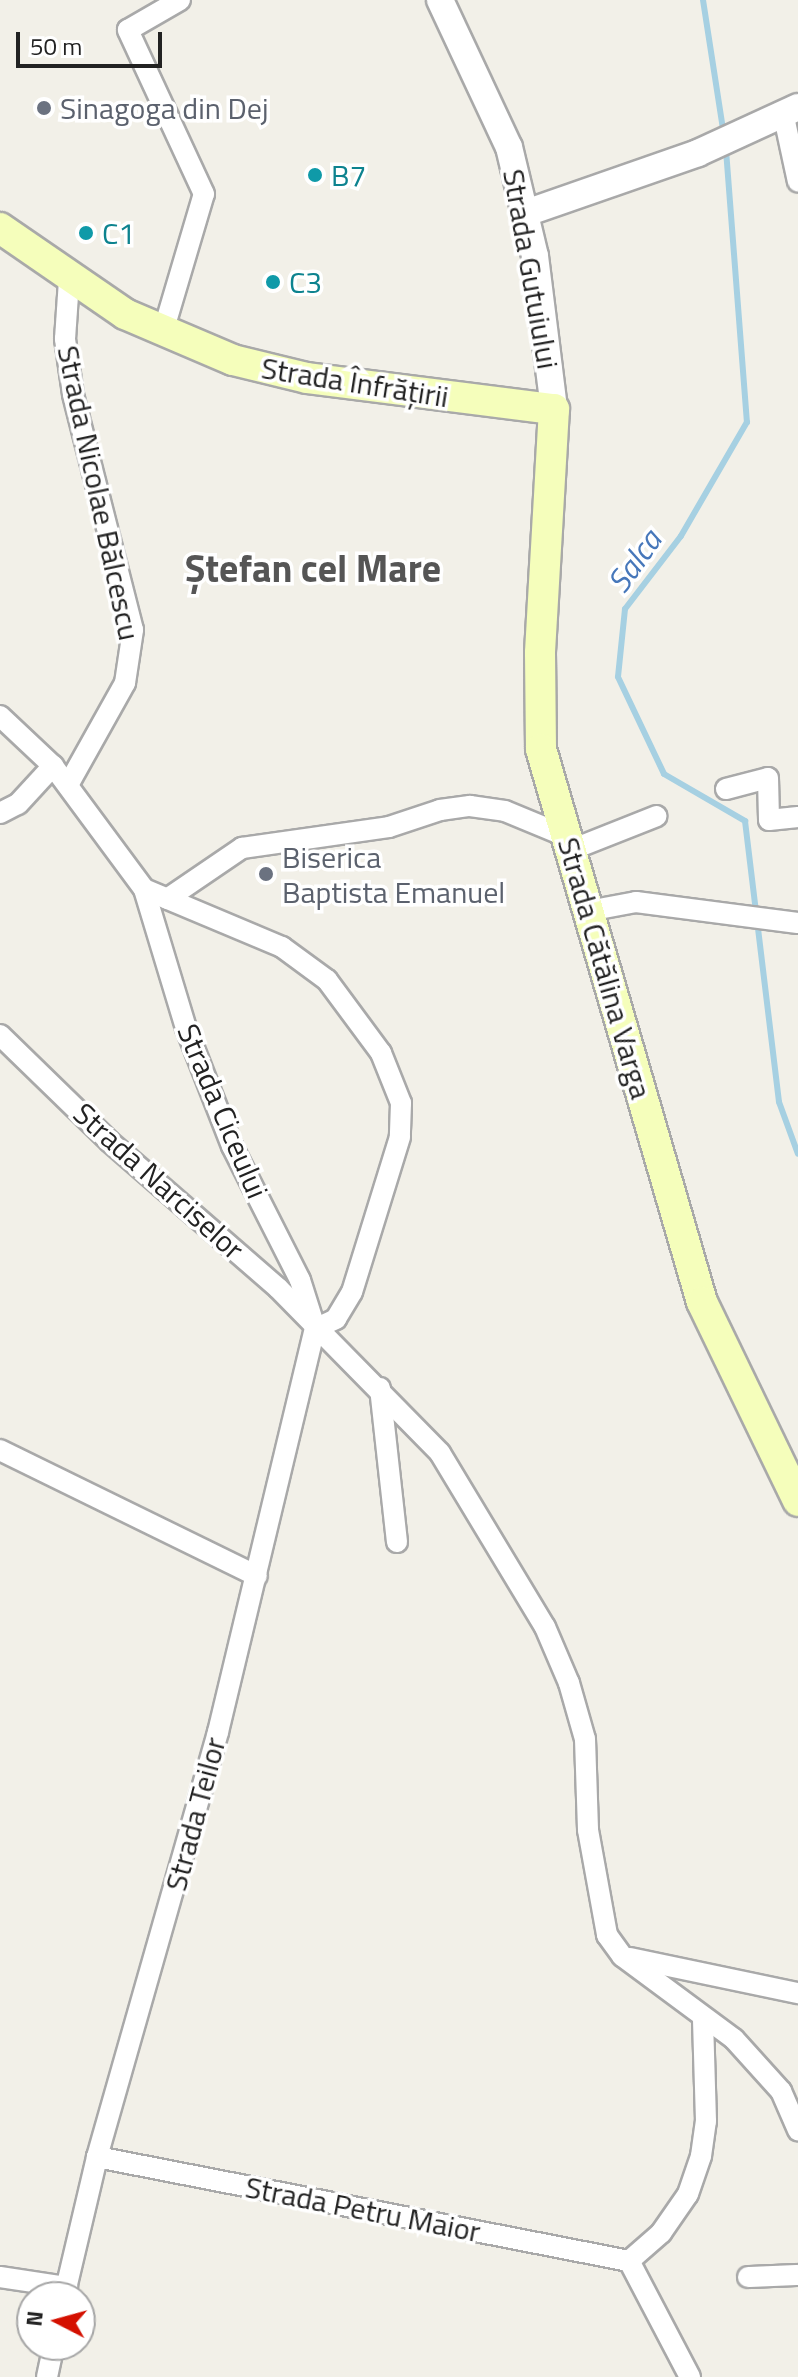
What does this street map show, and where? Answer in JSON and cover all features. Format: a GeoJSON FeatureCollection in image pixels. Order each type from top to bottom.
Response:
{"type":"FeatureCollection","features":[{"type":"Feature","properties":{"kind":"main road","name":"Strada Înfrățirii"},"geometry":{"type":"LineString","coordinates":[[0,228],[69,280],[163,332],[233,360],[295,375],[554,409]]}},
{"type":"Feature","properties":{"kind":"main road","name":"Strada Cătălina Varga"},"geometry":{"type":"LineString","coordinates":[[554,409],[540,653],[541,749],[702,1302],[798,1501]]}},
{"type":"Feature","properties":{"kind":"street"},"geometry":{"type":"LineString","coordinates":[[163,332],[204,194],[128,30],[180,0]]}},
{"type":"Feature","properties":{"kind":"street","name":"Strada Gutuiului"},"geometry":{"type":"LineString","coordinates":[[440,0],[504,135],[526,213],[554,409]]}},
{"type":"Feature","properties":{"kind":"street"},"geometry":{"type":"LineString","coordinates":[[526,213],[698,153],[791,112],[798,182]]}},
{"type":"Feature","properties":{"kind":"street","name":"Strada Nicolae Bălcescu"},"geometry":{"type":"LineString","coordinates":[[68,785],[125,683],[133,644],[125,592],[73,394],[65,339],[69,280]]}},
{"type":"Feature","properties":{"kind":"street"},"geometry":{"type":"LineString","coordinates":[[0,716],[53,766],[144,889],[282,947],[327,980],[381,1053],[401,1103],[400,1137],[352,1292],[336,1319],[315,1329]]}},
{"type":"Feature","properties":{"kind":"street"},"geometry":{"type":"LineString","coordinates":[[0,813],[18,804],[53,766]]}},
{"type":"Feature","properties":{"kind":"street"},"geometry":{"type":"LineString","coordinates":[[726,789],[768,778],[769,820],[798,817]]}},
{"type":"Feature","properties":{"kind":"street"},"geometry":{"type":"LineString","coordinates":[[167,899],[242,848],[389,827],[440,810],[470,806],[505,811],[569,844],[657,816]]}},
{"type":"Feature","properties":{"kind":"street","name":"Strada Ciceului"},"geometry":{"type":"LineString","coordinates":[[144,889],[192,1042],[232,1146],[300,1280],[315,1329]]}},
{"type":"Feature","properties":{"kind":"street"},"geometry":{"type":"LineString","coordinates":[[588,911],[636,902],[729,910],[794,923]]}},
{"type":"Feature","properties":{"kind":"street","name":"Strada Narciselor"},"geometry":{"type":"LineString","coordinates":[[0,1035],[110,1142],[278,1288],[315,1329],[380,1388],[440,1453],[545,1627],[585,1739],[588,1830],[599,1912],[622,1956]]}},
{"type":"Feature","properties":{"kind":"street","name":"Strada Teilor"},"geometry":{"type":"LineString","coordinates":[[69,2281],[97,2157],[189,1841],[257,1576],[315,1329]]}},
{"type":"Feature","properties":{"kind":"street"},"geometry":{"type":"LineString","coordinates":[[380,1388],[397,1542]]}},
{"type":"Feature","properties":{"kind":"street"},"geometry":{"type":"LineString","coordinates":[[0,1450],[257,1576]]}},
{"type":"Feature","properties":{"kind":"street"},"geometry":{"type":"LineString","coordinates":[[622,1956],[798,1993]]}},
{"type":"Feature","properties":{"kind":"street"},"geometry":{"type":"LineString","coordinates":[[622,1956],[734,2039],[781,2091],[798,2130]]}},
{"type":"Feature","properties":{"kind":"street"},"geometry":{"type":"LineString","coordinates":[[690,2377],[629,2261],[661,2233],[688,2194],[701,2156],[706,2121],[703,2018]]}},
{"type":"Feature","properties":{"kind":"street","name":"Strada Petru Maior"},"geometry":{"type":"LineString","coordinates":[[97,2157],[629,2261]]}},
{"type":"Feature","properties":{"kind":"street"},"geometry":{"type":"LineString","coordinates":[[748,2277],[798,2275]]}},
{"type":"Feature","properties":{"kind":"waterway","name":"Salca"},"geometry":{"type":"LineString","coordinates":[[703,0],[724,135]]}},
{"type":"Feature","properties":{"kind":"waterway","name":"Salca"},"geometry":{"type":"LineString","coordinates":[[726,150],[747,422],[681,536],[625,609],[618,677],[664,774],[745,821],[779,1102],[798,1154]]}},
{"type":"Feature","properties":{"kind":"place","name":"Sinagoga din Dej"},"geometry":{"type":"Point","coordinates":[44,108]}},
{"type":"Feature","properties":{"kind":"place","name":"B7"},"geometry":{"type":"Point","coordinates":[315,175]}},
{"type":"Feature","properties":{"kind":"place","name":"C1"},"geometry":{"type":"Point","coordinates":[86,233]}},
{"type":"Feature","properties":{"kind":"place","name":"C3"},"geometry":{"type":"Point","coordinates":[273,282]}},
{"type":"Feature","properties":{"kind":"place","name":"Biserica Baptista Emanuel"},"geometry":{"type":"Point","coordinates":[266,874]}},
{"type":"Feature","properties":{"kind":"district","name":"Ștefan cel Mare"},"geometry":{"type":"Point","coordinates":[313,569]}}]}
